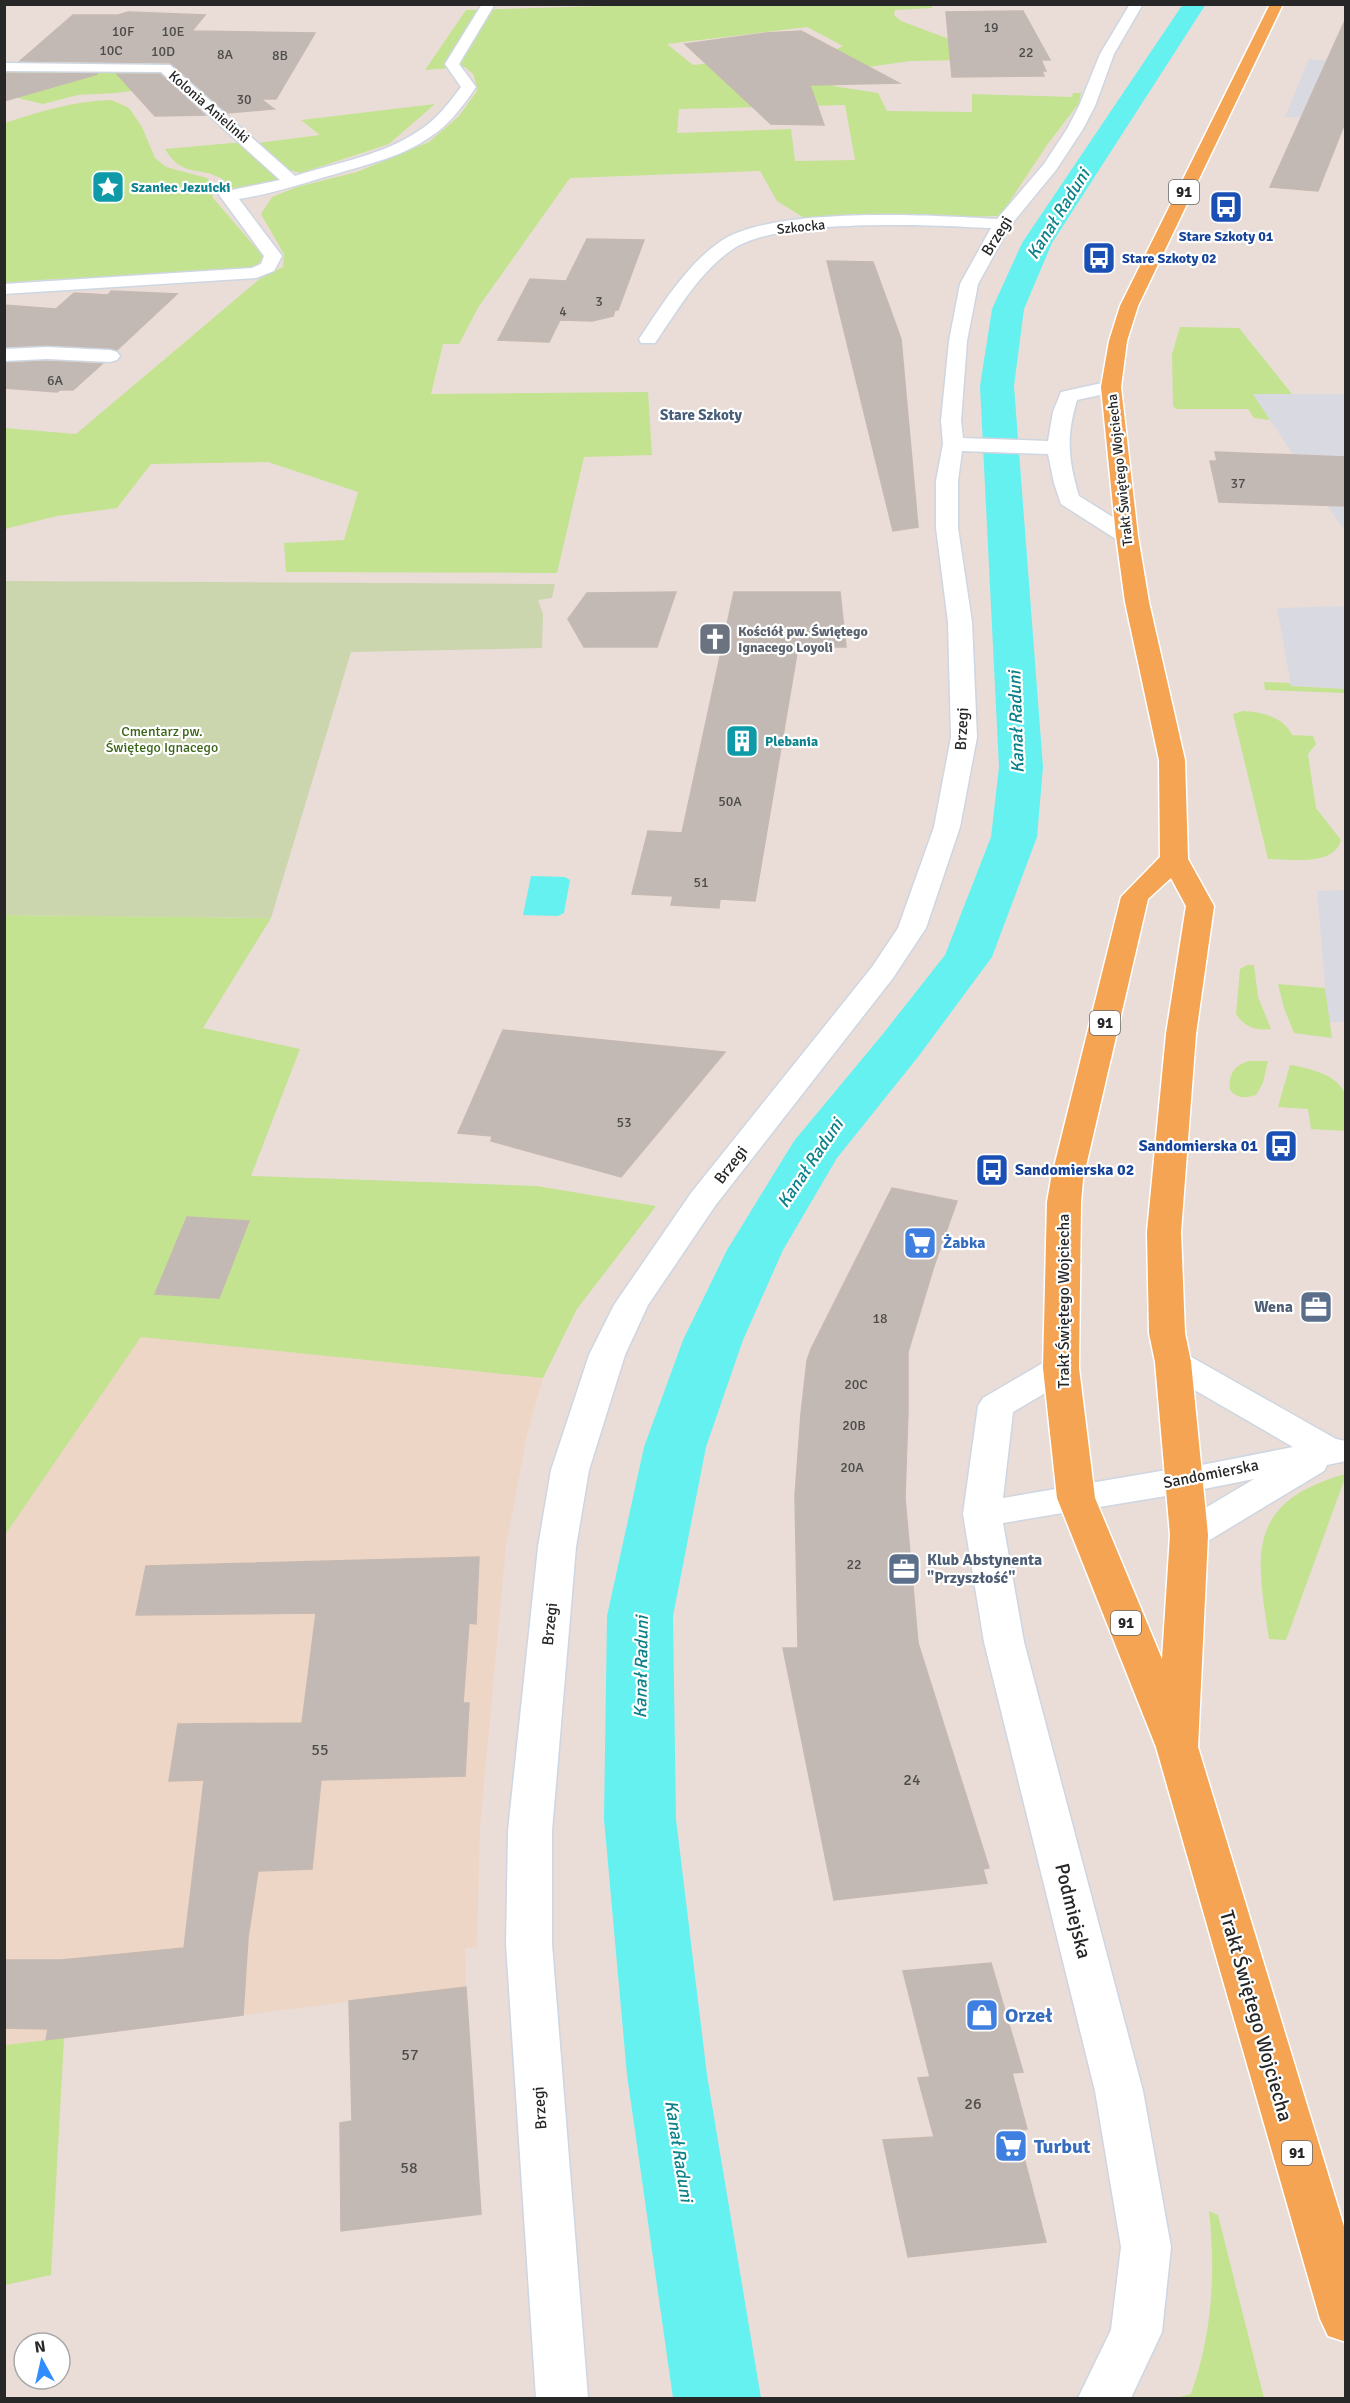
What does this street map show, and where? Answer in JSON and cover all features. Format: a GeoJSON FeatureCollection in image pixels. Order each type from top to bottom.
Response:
{"type":"FeatureCollection","features":[{"type":"Feature","properties":{"kind":"main road","name":"Trakt Świętego Wojciecha"},"geometry":{"type":"LineString","coordinates":[[1176,1747],[1189,1534],[1164,1292],[1165,1203],[1181,1034],[1200,906],[1174,859],[1172,760],[1137,602],[1127,536],[1111,387],[1119,341],[1129,306],[1277,4]]}},
{"type":"Feature","properties":{"kind":"main road","name":"Trakt Świętego Wojciecha"},"geometry":{"type":"LineString","coordinates":[[1174,859],[1135,897],[1067,1179],[1064,1202],[1061,1368],[1076,1498],[1176,1747],[1346,2319]]}},
{"type":"Feature","properties":{"kind":"street"},"geometry":{"type":"LineString","coordinates":[[4,289],[256,273],[268,267],[273,256],[226,194],[248,194],[292,182],[399,149],[426,133],[450,111],[469,87],[452,63],[489,4]]}},
{"type":"Feature","properties":{"kind":"street","name":"Brzegi"},"geometry":{"type":"LineString","coordinates":[[562,2398],[529,1944],[530,1831],[557,1547],[570,1470],[607,1355],[631,1305],[703,1200],[884,972],[912,928],[947,827],[964,737],[960,622],[947,528],[947,481],[960,445],[951,421],[958,341],[969,284],[1002,224],[1050,167],[1075,129],[1087,106],[1090,91],[1107,54],[1137,4]]}},
{"type":"Feature","properties":{"kind":"street","name":"Kolonia Anielinki"},"geometry":{"type":"LineString","coordinates":[[4,67],[165,68],[292,182]]}},
{"type":"Feature","properties":{"kind":"street","name":"Szkocka"},"geometry":{"type":"LineString","coordinates":[[648,339],[710,258],[731,242],[744,236],[770,230],[819,224],[935,222],[1002,224]]}},
{"type":"Feature","properties":{"kind":"street"},"geometry":{"type":"LineString","coordinates":[[4,355],[46,353],[110,356]]}},
{"type":"Feature","properties":{"kind":"street"},"geometry":{"type":"LineString","coordinates":[[1111,387],[1068,396],[1058,429],[1057,448],[1069,499],[1127,536]]}},
{"type":"Feature","properties":{"kind":"street"},"geometry":{"type":"LineString","coordinates":[[960,445],[1057,448]]}},
{"type":"Feature","properties":{"kind":"street"},"geometry":{"type":"LineString","coordinates":[[1173,1362],[1337,1451]]}},
{"type":"Feature","properties":{"kind":"street","name":"Podmiejska"},"geometry":{"type":"LineString","coordinates":[[1061,1368],[996,1406],[982,1514],[1004,1642],[1119,2091],[1146,2247],[1136,2332],[1104,2398]]}},
{"type":"Feature","properties":{"kind":"street"},"geometry":{"type":"LineString","coordinates":[[1189,1534],[1337,1451]]}},
{"type":"Feature","properties":{"kind":"street","name":"Sandomierska"},"geometry":{"type":"LineString","coordinates":[[1076,1498],[1337,1451]]}},
{"type":"Feature","properties":{"kind":"street"},"geometry":{"type":"LineString","coordinates":[[982,1514],[1076,1498]]}},
{"type":"Feature","properties":{"kind":"shaded area"},"geometry":{"type":"Polygon","coordinates":[[[1309,59],[1345,62],[1345,117],[1285,117],[1309,59]]]}},
{"type":"Feature","properties":{"kind":"shaded area"},"geometry":{"type":"Polygon","coordinates":[[[1253,394],[1345,394],[1345,532],[1270,420],[1253,394]]]}},
{"type":"Feature","properties":{"kind":"shaded area"},"geometry":{"type":"Polygon","coordinates":[[[1345,606],[1345,689],[1291,686],[1277,608],[1345,606]]]}},
{"type":"Feature","properties":{"kind":"shaded area"},"geometry":{"type":"Polygon","coordinates":[[[1345,890],[1345,1022],[1328,1022],[1317,891],[1345,890]]]}},
{"type":"Feature","properties":{"kind":"shaded area"},"geometry":{"type":"Polygon","coordinates":[[[141,1337],[543,1378],[527,1435],[506,1546],[480,1827],[477,1947],[465,1948],[466,1987],[5,2045],[4,1628],[8,1623],[4,1621],[5,1535],[141,1337]]]}},
{"type":"Feature","properties":{"kind":"green space"},"geometry":{"type":"Polygon","coordinates":[[[673,4],[931,5],[932,8],[895,10],[894,15],[901,21],[957,42],[966,60],[910,61],[833,72],[833,86],[878,93],[887,111],[972,112],[972,94],[1072,97],[1073,93],[1081,93],[1079,103],[1047,145],[1000,216],[809,221],[777,201],[760,171],[570,178],[479,306],[459,344],[443,344],[431,394],[648,392],[652,455],[584,457],[557,573],[286,572],[284,543],[344,540],[358,492],[268,462],[151,464],[117,508],[57,516],[5,529],[5,428],[76,434],[262,277],[283,267],[284,254],[261,214],[272,197],[297,187],[357,172],[429,142],[459,116],[477,91],[474,75],[465,67],[425,70],[466,10],[673,4]],[[807,27],[667,44],[693,65],[835,50],[843,46],[807,27]],[[845,105],[679,109],[677,133],[791,129],[795,161],[855,160],[845,105]]]}},
{"type":"Feature","properties":{"kind":"green space"},"geometry":{"type":"Polygon","coordinates":[[[5,69],[153,70],[174,85],[116,93],[78,95],[43,104],[5,95],[5,69]]]}},
{"type":"Feature","properties":{"kind":"green space","name":"Szaniec Jezuicki"},"geometry":{"type":"Polygon","coordinates":[[[112,100],[129,108],[142,127],[155,158],[166,167],[207,178],[213,198],[263,256],[257,267],[194,273],[5,283],[5,123],[58,107],[112,100]]]}},
{"type":"Feature","properties":{"kind":"green space"},"geometry":{"type":"Polygon","coordinates":[[[435,104],[389,144],[301,173],[289,170],[258,143],[320,135],[301,120],[435,104]]]}},
{"type":"Feature","properties":{"kind":"green space"},"geometry":{"type":"Polygon","coordinates":[[[243,142],[281,180],[237,192],[214,175],[178,164],[165,149],[243,142]]]}},
{"type":"Feature","properties":{"kind":"green space"},"geometry":{"type":"Polygon","coordinates":[[[1180,327],[1239,328],[1292,394],[1253,394],[1270,420],[1254,418],[1248,409],[1176,409],[1173,406],[1172,354],[1180,327]]]}},
{"type":"Feature","properties":{"kind":"green space","name":"Cmentarz pw. Świętego Ignacego"},"geometry":{"type":"Polygon","coordinates":[[[5,581],[555,584],[552,598],[538,600],[543,614],[542,648],[351,652],[271,918],[5,915],[5,581]]]}},
{"type":"Feature","properties":{"kind":"green space"},"geometry":{"type":"Polygon","coordinates":[[[1264,682],[1345,689],[1345,693],[1265,690],[1264,682]]]}},
{"type":"Feature","properties":{"kind":"green space"},"geometry":{"type":"Polygon","coordinates":[[[1243,711],[1272,717],[1284,724],[1292,735],[1313,736],[1316,744],[1308,754],[1316,808],[1341,840],[1337,849],[1330,854],[1310,860],[1268,859],[1233,714],[1243,711]]]}},
{"type":"Feature","properties":{"kind":"green space"},"geometry":{"type":"Polygon","coordinates":[[[4,915],[271,918],[203,1028],[300,1049],[251,1176],[537,1186],[656,1206],[577,1309],[543,1378],[141,1337],[5,1535],[4,915]]]}},
{"type":"Feature","properties":{"kind":"green space"},"geometry":{"type":"Polygon","coordinates":[[[1247,965],[1254,965],[1258,997],[1271,1029],[1251,1027],[1236,1014],[1240,969],[1247,965]]]}},
{"type":"Feature","properties":{"kind":"green space"},"geometry":{"type":"Polygon","coordinates":[[[1278,984],[1325,988],[1332,1038],[1294,1033],[1278,984]]]}},
{"type":"Feature","properties":{"kind":"green space"},"geometry":{"type":"Polygon","coordinates":[[[1249,1061],[1268,1061],[1263,1083],[1256,1095],[1239,1096],[1230,1090],[1231,1075],[1239,1065],[1249,1061]]]}},
{"type":"Feature","properties":{"kind":"green space"},"geometry":{"type":"Polygon","coordinates":[[[1290,1065],[1323,1074],[1343,1089],[1347,1110],[1345,1131],[1311,1129],[1308,1109],[1278,1107],[1290,1065]]]}},
{"type":"Feature","properties":{"kind":"green space"},"geometry":{"type":"Polygon","coordinates":[[[1345,1474],[1286,1640],[1269,1639],[1261,1581],[1261,1557],[1265,1536],[1274,1517],[1289,1500],[1312,1486],[1345,1474]]]}},
{"type":"Feature","properties":{"kind":"green space"},"geometry":{"type":"Polygon","coordinates":[[[64,2038],[51,2275],[5,2285],[5,2045],[64,2038]]]}},
{"type":"Feature","properties":{"kind":"green space"},"geometry":{"type":"Polygon","coordinates":[[[1209,2211],[1218,2215],[1264,2398],[1176,2398],[1191,2394],[1204,2349],[1212,2281],[1209,2211]]]}},
{"type":"Feature","properties":{"kind":"water"},"geometry":{"type":"Polygon","coordinates":[[[531,876],[565,877],[570,880],[564,913],[558,916],[523,915],[531,876]]]}},
{"type":"Feature","properties":{"kind":"building"},"geometry":{"type":"Polygon","coordinates":[[[1023,11],[1050,60],[1041,60],[1046,71],[1042,71],[1044,76],[952,77],[946,12],[1023,11]]]}},
{"type":"Feature","properties":{"kind":"building"},"geometry":{"type":"Polygon","coordinates":[[[128,12],[205,15],[192,31],[315,33],[276,99],[261,99],[274,109],[227,113],[170,63],[20,61],[73,15],[118,15],[128,12]]]}},
{"type":"Feature","properties":{"kind":"building"},"geometry":{"type":"Polygon","coordinates":[[[1346,18],[1346,120],[1318,191],[1270,187],[1346,18]]]}},
{"type":"Feature","properties":{"kind":"building"},"geometry":{"type":"Polygon","coordinates":[[[801,31],[899,83],[810,85],[824,125],[771,124],[685,44],[766,33],[801,31]]]}},
{"type":"Feature","properties":{"kind":"building"},"geometry":{"type":"Polygon","coordinates":[[[5,73],[98,74],[4,101],[5,73]]]}},
{"type":"Feature","properties":{"kind":"building"},"geometry":{"type":"Polygon","coordinates":[[[117,74],[160,74],[205,115],[155,116],[117,74]]]}},
{"type":"Feature","properties":{"kind":"building"},"geometry":{"type":"Polygon","coordinates":[[[587,239],[644,240],[618,310],[615,310],[613,316],[592,321],[560,320],[549,342],[498,340],[530,279],[566,281],[587,239]]]}},
{"type":"Feature","properties":{"kind":"building"},"geometry":{"type":"Polygon","coordinates":[[[827,261],[873,262],[901,339],[918,527],[893,531],[827,261]]]}},
{"type":"Feature","properties":{"kind":"building"},"geometry":{"type":"Polygon","coordinates":[[[111,291],[177,294],[117,350],[47,345],[4,347],[4,305],[56,309],[74,293],[108,295],[111,291]]]}},
{"type":"Feature","properties":{"kind":"building"},"geometry":{"type":"Polygon","coordinates":[[[47,361],[102,364],[73,390],[57,392],[4,388],[4,363],[47,361]]]}},
{"type":"Feature","properties":{"kind":"building"},"geometry":{"type":"Polygon","coordinates":[[[1215,452],[1346,457],[1346,506],[1219,502],[1210,461],[1217,461],[1215,452]]]}},
{"type":"Feature","properties":{"kind":"building"},"geometry":{"type":"Polygon","coordinates":[[[676,592],[657,647],[584,647],[568,619],[587,593],[676,592]]]}},
{"type":"Feature","properties":{"kind":"building"},"geometry":{"type":"Polygon","coordinates":[[[734,592],[840,592],[846,647],[798,647],[755,901],[720,899],[719,908],[671,905],[673,896],[632,894],[648,831],[682,833],[734,592]]]}},
{"type":"Feature","properties":{"kind":"building"},"geometry":{"type":"Polygon","coordinates":[[[503,1030],[725,1052],[621,1177],[491,1141],[492,1136],[458,1133],[503,1030]]]}},
{"type":"Feature","properties":{"kind":"building"},"geometry":{"type":"Polygon","coordinates":[[[892,1188],[957,1201],[934,1266],[908,1352],[905,1498],[918,1643],[989,1868],[983,1869],[987,1883],[834,1900],[783,1648],[798,1648],[795,1496],[801,1414],[807,1361],[811,1349],[892,1188]]]}},
{"type":"Feature","properties":{"kind":"building"},"geometry":{"type":"Polygon","coordinates":[[[187,1217],[249,1221],[219,1298],[155,1294],[187,1217]]]}},
{"type":"Feature","properties":{"kind":"building"},"geometry":{"type":"Polygon","coordinates":[[[479,1557],[476,1624],[469,1623],[463,1703],[469,1703],[465,1776],[321,1780],[312,1869],[258,1871],[248,1938],[243,2015],[46,2040],[48,2029],[4,2028],[4,1960],[61,1960],[184,1948],[204,1780],[169,1781],[178,1724],[302,1723],[316,1613],[136,1615],[146,1566],[479,1557]]]}},
{"type":"Feature","properties":{"kind":"building"},"geometry":{"type":"Polygon","coordinates":[[[991,1963],[1023,2072],[1012,2073],[1027,2129],[1017,2131],[1046,2242],[908,2257],[883,2140],[934,2137],[918,2078],[930,2077],[903,1971],[991,1963]]]}},
{"type":"Feature","properties":{"kind":"building"},"geometry":{"type":"Polygon","coordinates":[[[466,1987],[481,2214],[341,2231],[340,2123],[352,2121],[349,2001],[466,1987]]]}},
{"type":"Feature","properties":{"kind":"waterway","name":"Kanał Raduni"},"geometry":{"type":"LineString","coordinates":[[717,2398],[667,2075],[640,1819],[640,1616],[675,1447],[713,1340],[755,1250],[813,1152],[900,1046],[968,957],[1014,837],[1021,767],[997,386],[1008,309],[1037,243],[1195,4]]}},
{"type":"Feature","properties":{"kind":"place","name":"Szaniec Jezuicki"},"geometry":{"type":"Point","coordinates":[108,187]}},
{"type":"Feature","properties":{"kind":"place","name":"Stare Szkoty 01"},"geometry":{"type":"Point","coordinates":[1226,207]}},
{"type":"Feature","properties":{"kind":"place","name":"Stare Szkoty 02"},"geometry":{"type":"Point","coordinates":[1099,258]}},
{"type":"Feature","properties":{"kind":"place","name":"Kościół pw. Świętego Ignacego Loyoli"},"geometry":{"type":"Point","coordinates":[715,639]}},
{"type":"Feature","properties":{"kind":"place","name":"Plebania"},"geometry":{"type":"Point","coordinates":[742,741]}},
{"type":"Feature","properties":{"kind":"place","name":"Sandomierska 01"},"geometry":{"type":"Point","coordinates":[1281,1146]}},
{"type":"Feature","properties":{"kind":"place","name":"Sandomierska 02"},"geometry":{"type":"Point","coordinates":[992,1170]}},
{"type":"Feature","properties":{"kind":"place","name":"Żabka"},"geometry":{"type":"Point","coordinates":[920,1243]}},
{"type":"Feature","properties":{"kind":"place","name":"Wena"},"geometry":{"type":"Point","coordinates":[1316,1307]}},
{"type":"Feature","properties":{"kind":"place","name":"Klub Abstynenta \"Przyszłość\""},"geometry":{"type":"Point","coordinates":[904,1569]}},
{"type":"Feature","properties":{"kind":"place","name":"Orzeł"},"geometry":{"type":"Point","coordinates":[982,2015]}},
{"type":"Feature","properties":{"kind":"place","name":"Turbut"},"geometry":{"type":"Point","coordinates":[1011,2146]}},
{"type":"Feature","properties":{"kind":"district","name":"Stare Szkoty"},"geometry":{"type":"Point","coordinates":[701,415]}}]}
